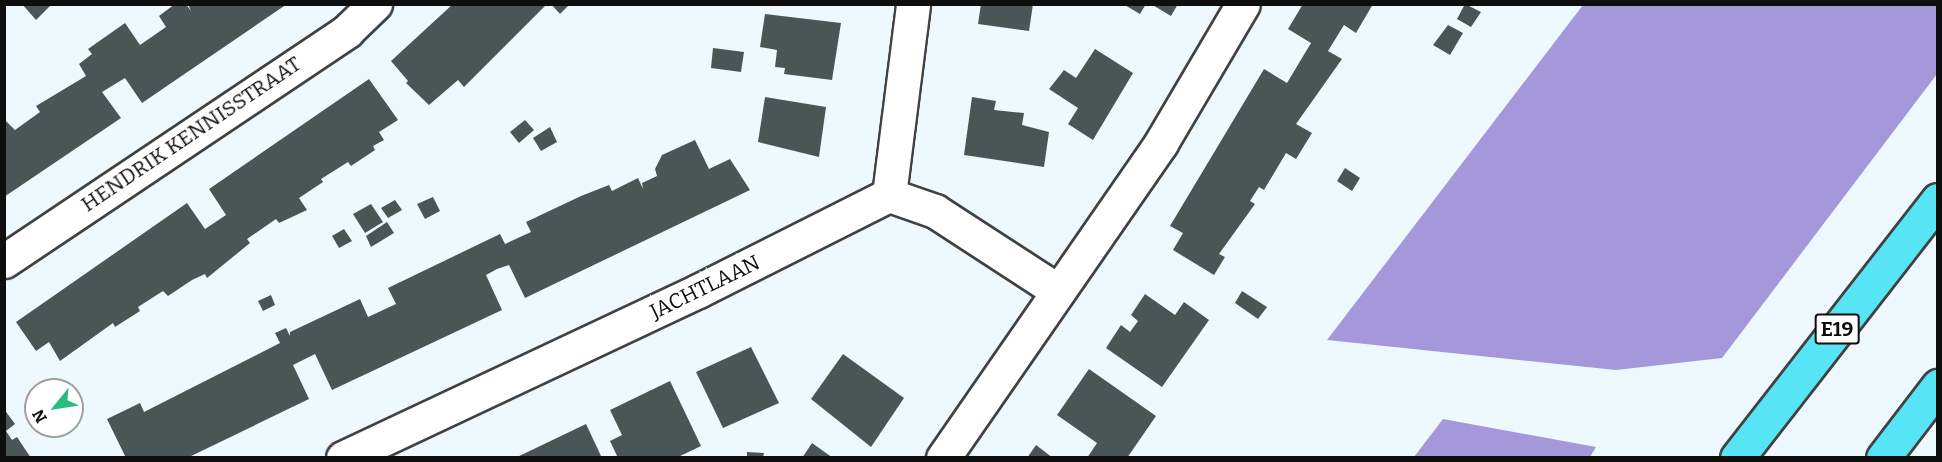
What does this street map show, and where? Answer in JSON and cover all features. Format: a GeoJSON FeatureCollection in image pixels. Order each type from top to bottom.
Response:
{"type":"FeatureCollection","features":[{"type":"Feature","properties":{"kind":"highway","name":"E19"},"geometry":{"type":"LineString","coordinates":[[1737,458],[1938,200]]}},
{"type":"Feature","properties":{"kind":"highway"},"geometry":{"type":"LineString","coordinates":[[1883,458],[1938,386]]}},
{"type":"Feature","properties":{"kind":"street","name":"HENDRIK KENNISSTRAAT"},"geometry":{"type":"LineString","coordinates":[[4,261],[347,31],[375,4]]}},
{"type":"Feature","properties":{"kind":"street"},"geometry":{"type":"LineString","coordinates":[[912,4],[889,195],[935,211],[1058,291]]}},
{"type":"Feature","properties":{"kind":"street"},"geometry":{"type":"LineString","coordinates":[[943,458],[1161,143],[1243,4]]}},
{"type":"Feature","properties":{"kind":"street","name":"JACHTLAAN"},"geometry":{"type":"LineString","coordinates":[[343,458],[698,291],[889,195]]}},
{"type":"Feature","properties":{"kind":"shaded area"},"geometry":{"type":"Polygon","coordinates":[[[1583,5],[1937,5],[1937,74],[1722,358],[1616,370],[1327,340],[1583,5]]]}},
{"type":"Feature","properties":{"kind":"shaded area"},"geometry":{"type":"Polygon","coordinates":[[[1443,419],[1596,447],[1590,457],[1414,457],[1443,419]]]}},
{"type":"Feature","properties":{"kind":"building"},"geometry":{"type":"Polygon","coordinates":[[[22,4],[52,4],[36,20],[22,4]]]}},
{"type":"Feature","properties":{"kind":"building"},"geometry":{"type":"Polygon","coordinates":[[[175,4],[186,4],[191,11],[188,4],[287,4],[142,103],[125,78],[102,92],[121,118],[4,197],[4,119],[15,130],[40,112],[36,106],[86,76],[79,64],[92,54],[88,49],[125,23],[140,45],[166,27],[159,16],[175,4]]]}},
{"type":"Feature","properties":{"kind":"building"},"geometry":{"type":"Polygon","coordinates":[[[453,4],[547,4],[464,87],[458,80],[429,105],[406,83],[408,81],[391,61],[453,4]]]}},
{"type":"Feature","properties":{"kind":"building"},"geometry":{"type":"Polygon","coordinates":[[[551,4],[570,4],[560,14],[551,4]]]}},
{"type":"Feature","properties":{"kind":"building"},"geometry":{"type":"Polygon","coordinates":[[[981,4],[1033,4],[1029,31],[978,24],[981,4]]]}},
{"type":"Feature","properties":{"kind":"building"},"geometry":{"type":"Polygon","coordinates":[[[1123,4],[1146,4],[1140,14],[1123,4]]]}},
{"type":"Feature","properties":{"kind":"building"},"geometry":{"type":"Polygon","coordinates":[[[1151,4],[1178,4],[1171,16],[1151,4]]]}},
{"type":"Feature","properties":{"kind":"building"},"geometry":{"type":"Polygon","coordinates":[[[1303,4],[1373,4],[1356,33],[1344,25],[1328,51],[1342,59],[1296,124],[1312,133],[1296,159],[1286,153],[1264,190],[1259,187],[1250,201],[1255,204],[1219,254],[1225,257],[1214,275],[1173,250],[1183,233],[1170,226],[1264,69],[1287,83],[1311,43],[1288,29],[1303,4]]]}},
{"type":"Feature","properties":{"kind":"building"},"geometry":{"type":"Polygon","coordinates":[[[1465,4],[1481,12],[1471,27],[1457,19],[1465,4]]]}},
{"type":"Feature","properties":{"kind":"building"},"geometry":{"type":"Polygon","coordinates":[[[765,14],[841,23],[832,80],[784,74],[785,68],[775,67],[777,50],[760,47],[765,14]]]}},
{"type":"Feature","properties":{"kind":"building"},"geometry":{"type":"Polygon","coordinates":[[[1448,25],[1463,33],[1450,55],[1433,45],[1448,25]]]}},
{"type":"Feature","properties":{"kind":"building"},"geometry":{"type":"Polygon","coordinates":[[[713,48],[744,52],[741,72],[711,68],[713,48]]]}},
{"type":"Feature","properties":{"kind":"building"},"geometry":{"type":"Polygon","coordinates":[[[1095,49],[1133,73],[1093,140],[1068,124],[1078,108],[1049,89],[1064,70],[1076,78],[1095,49]]]}},
{"type":"Feature","properties":{"kind":"building"},"geometry":{"type":"Polygon","coordinates":[[[369,79],[398,120],[379,132],[384,140],[373,146],[375,150],[351,166],[348,162],[321,179],[323,182],[299,198],[307,210],[279,223],[276,219],[247,239],[250,243],[207,278],[205,274],[192,280],[168,296],[163,291],[138,307],[140,311],[115,327],[113,323],[60,361],[49,342],[36,351],[16,322],[187,203],[205,229],[226,215],[209,189],[369,79]]]}},
{"type":"Feature","properties":{"kind":"building"},"geometry":{"type":"Polygon","coordinates":[[[765,97],[826,107],[819,157],[758,142],[765,97]]]}},
{"type":"Feature","properties":{"kind":"building"},"geometry":{"type":"Polygon","coordinates":[[[972,97],[996,101],[994,110],[1024,113],[1022,125],[1049,132],[1044,167],[964,155],[972,97]]]}},
{"type":"Feature","properties":{"kind":"building"},"geometry":{"type":"Polygon","coordinates":[[[525,120],[534,130],[519,143],[510,132],[525,120]]]}},
{"type":"Feature","properties":{"kind":"building"},"geometry":{"type":"Polygon","coordinates":[[[550,127],[557,142],[541,151],[533,138],[550,127]]]}},
{"type":"Feature","properties":{"kind":"building"},"geometry":{"type":"Polygon","coordinates":[[[695,140],[709,169],[730,159],[750,190],[525,298],[509,265],[497,269],[486,275],[502,310],[332,390],[315,354],[293,365],[309,399],[187,458],[126,458],[107,419],[140,403],[144,412],[280,343],[275,333],[286,328],[290,336],[290,332],[360,299],[368,317],[396,304],[388,288],[500,234],[505,244],[531,232],[526,222],[581,196],[609,185],[612,191],[638,178],[643,189],[642,183],[657,176],[655,169],[662,155],[695,140]]]}},
{"type":"Feature","properties":{"kind":"building"},"geometry":{"type":"Polygon","coordinates":[[[1345,168],[1360,178],[1352,191],[1337,181],[1345,168]]]}},
{"type":"Feature","properties":{"kind":"building"},"geometry":{"type":"Polygon","coordinates":[[[433,197],[440,211],[425,219],[417,204],[433,197]]]}},
{"type":"Feature","properties":{"kind":"building"},"geometry":{"type":"Polygon","coordinates":[[[395,200],[402,210],[388,218],[381,208],[395,200]]]}},
{"type":"Feature","properties":{"kind":"building"},"geometry":{"type":"Polygon","coordinates":[[[371,204],[383,222],[365,233],[353,214],[371,204]]]}},
{"type":"Feature","properties":{"kind":"building"},"geometry":{"type":"Polygon","coordinates":[[[387,222],[394,233],[371,247],[366,236],[387,222]]]}},
{"type":"Feature","properties":{"kind":"building"},"geometry":{"type":"Polygon","coordinates":[[[344,229],[352,241],[339,248],[332,236],[344,229]]]}},
{"type":"Feature","properties":{"kind":"building"},"geometry":{"type":"Polygon","coordinates":[[[1242,291],[1267,307],[1258,319],[1235,303],[1242,291]]]}},
{"type":"Feature","properties":{"kind":"building"},"geometry":{"type":"Polygon","coordinates":[[[1145,294],[1175,315],[1184,302],[1209,320],[1162,387],[1106,348],[1121,325],[1130,332],[1138,321],[1131,315],[1145,294]]]}},
{"type":"Feature","properties":{"kind":"building"},"geometry":{"type":"Polygon","coordinates":[[[271,295],[275,305],[263,311],[258,301],[271,295]]]}},
{"type":"Feature","properties":{"kind":"building"},"geometry":{"type":"Polygon","coordinates":[[[751,347],[779,403],[723,428],[696,372],[751,347]]]}},
{"type":"Feature","properties":{"kind":"building"},"geometry":{"type":"Polygon","coordinates":[[[843,354],[904,398],[871,447],[811,399],[843,354]]]}},
{"type":"Feature","properties":{"kind":"building"},"geometry":{"type":"Polygon","coordinates":[[[1089,369],[1156,416],[1127,458],[1087,458],[1097,443],[1057,415],[1089,369]]]}},
{"type":"Feature","properties":{"kind":"building"},"geometry":{"type":"Polygon","coordinates":[[[670,381],[701,446],[676,458],[618,458],[610,441],[622,435],[610,410],[670,381]]]}},
{"type":"Feature","properties":{"kind":"building"},"geometry":{"type":"Polygon","coordinates":[[[4,409],[15,424],[6,431],[12,440],[17,437],[31,458],[4,458],[4,409]]]}},
{"type":"Feature","properties":{"kind":"building"},"geometry":{"type":"Polygon","coordinates":[[[586,424],[602,458],[515,458],[586,424]]]}},
{"type":"Feature","properties":{"kind":"building"},"geometry":{"type":"Polygon","coordinates":[[[812,443],[833,458],[802,458],[812,443]]]}},
{"type":"Feature","properties":{"kind":"building"},"geometry":{"type":"Polygon","coordinates":[[[1036,445],[1053,458],[1027,458],[1036,445]]]}},
{"type":"Feature","properties":{"kind":"building"},"geometry":{"type":"Polygon","coordinates":[[[747,452],[764,453],[763,458],[747,458],[747,452]]]}}]}
